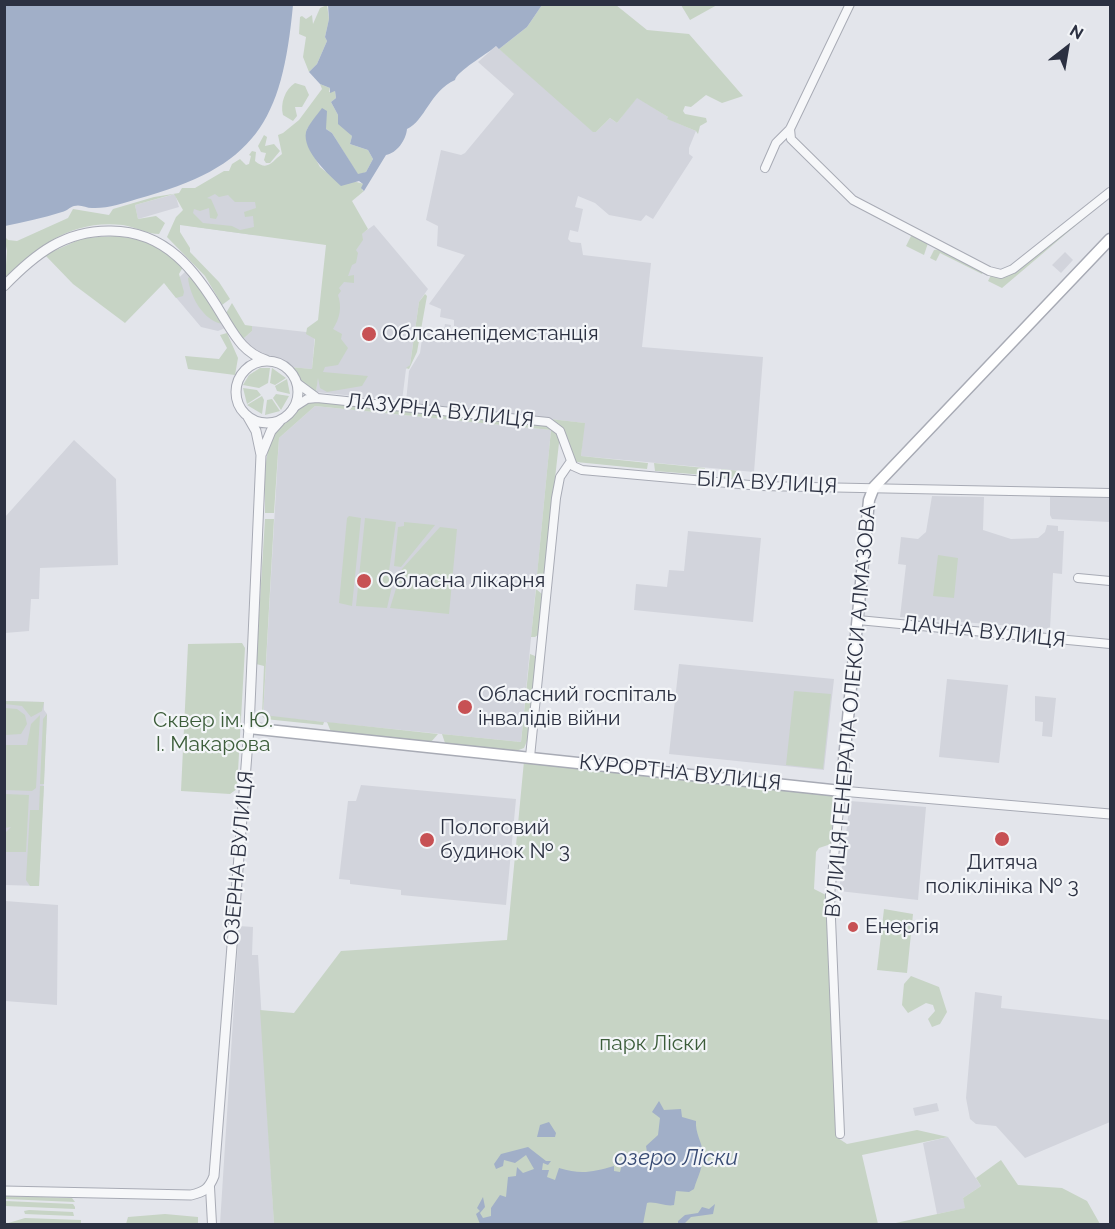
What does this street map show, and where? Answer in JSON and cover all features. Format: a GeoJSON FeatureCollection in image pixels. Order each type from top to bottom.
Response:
{"type":"FeatureCollection","features":[{"type":"Feature","properties":{"kind":"main road","name":"ВУЛИЦЯ ГЕНЕРАЛА ОЛЕКСИ АЛМАЗОВА"},"geometry":{"type":"LineString","coordinates":[[841,790],[869,500],[874,487],[1110,239]]}},
{"type":"Feature","properties":{"kind":"main road","name":"КУРОРТНА ВУЛИЦЯ"},"geometry":{"type":"LineString","coordinates":[[249,728],[841,790]]}},
{"type":"Feature","properties":{"kind":"street"},"geometry":{"type":"LineString","coordinates":[[765,168],[776,142],[790,129],[850,4]]}},
{"type":"Feature","properties":{"kind":"street"},"geometry":{"type":"LineString","coordinates":[[790,129],[791,139],[853,200],[989,271],[1001,274],[1013,269],[1110,192]]}},
{"type":"Feature","properties":{"kind":"street"},"geometry":{"type":"LineString","coordinates":[[4,286],[38,254],[70,236],[100,231],[138,234],[166,245],[186,264],[205,288],[238,340],[251,354],[286,367],[297,383],[298,396],[293,408],[282,419],[267,423],[248,417],[238,405],[236,396],[242,357],[238,340]]}},
{"type":"Feature","properties":{"kind":"street"},"geometry":{"type":"LineString","coordinates":[[240,375],[254,363],[266,360]]}},
{"type":"Feature","properties":{"kind":"street","name":"ЛАЗУРНА ВУЛИЦЯ"},"geometry":{"type":"LineString","coordinates":[[297,383],[317,398]]}},
{"type":"Feature","properties":{"kind":"street","name":"ЛАЗУРНА ВУЛИЦЯ"},"geometry":{"type":"LineString","coordinates":[[293,408],[307,399],[317,398],[548,422],[560,432],[571,461]]}},
{"type":"Feature","properties":{"kind":"street","name":"ОЗЕРНА ВУЛИЦЯ"},"geometry":{"type":"LineString","coordinates":[[210,1187],[214,1176],[249,728],[261,455],[256,431],[248,417]]}},
{"type":"Feature","properties":{"kind":"street","name":"ОЗЕРНА ВУЛИЦЯ"},"geometry":{"type":"LineString","coordinates":[[261,455],[271,431],[282,419]]}},
{"type":"Feature","properties":{"kind":"street"},"geometry":{"type":"LineString","coordinates":[[530,757],[556,498],[560,477],[571,461]]}},
{"type":"Feature","properties":{"kind":"street","name":"БІЛА ВУЛИЦЯ"},"geometry":{"type":"LineString","coordinates":[[571,461],[573,466],[582,470],[761,486],[1110,493]]}},
{"type":"Feature","properties":{"kind":"street"},"geometry":{"type":"LineString","coordinates":[[1078,578],[1110,581]]}},
{"type":"Feature","properties":{"kind":"street","name":"ДАЧНА ВУЛИЦЯ"},"geometry":{"type":"LineString","coordinates":[[858,620],[1110,644]]}},
{"type":"Feature","properties":{"kind":"street","name":"КУРОРТНА ВУЛИЦЯ"},"geometry":{"type":"LineString","coordinates":[[841,790],[1110,814]]}},
{"type":"Feature","properties":{"kind":"street","name":"ВУЛИЦЯ ГЕНЕРАЛА ОЛЕКСИ АЛМАЗОВА"},"geometry":{"type":"LineString","coordinates":[[840,1134],[830,895],[841,790]]}},
{"type":"Feature","properties":{"kind":"street"},"geometry":{"type":"LineString","coordinates":[[4,1191],[191,1195],[204,1192],[210,1187]]}},
{"type":"Feature","properties":{"kind":"street"},"geometry":{"type":"LineString","coordinates":[[210,1187],[212,1224]]}},
{"type":"Feature","properties":{"kind":"shaded area"},"geometry":{"type":"Polygon","coordinates":[[[496,46],[596,132],[610,118],[617,123],[637,97],[668,119],[696,131],[689,148],[689,154],[693,157],[653,219],[646,215],[641,221],[609,215],[595,203],[578,196],[575,207],[583,209],[578,232],[570,230],[568,239],[571,242],[581,243],[583,255],[651,263],[642,347],[763,357],[754,472],[581,456],[584,423],[406,402],[409,371],[420,353],[423,332],[443,335],[445,324],[451,325],[450,330],[459,333],[461,328],[454,326],[454,320],[440,317],[441,309],[429,304],[465,255],[437,246],[438,226],[426,220],[441,150],[461,155],[465,153],[514,94],[478,62],[496,46]]]}},
{"type":"Feature","properties":{"kind":"shaded area"},"geometry":{"type":"Polygon","coordinates":[[[215,193],[258,197],[253,235],[189,226],[192,204],[215,193]]]}},
{"type":"Feature","properties":{"kind":"shaded area"},"geometry":{"type":"Polygon","coordinates":[[[175,194],[179,207],[138,219],[135,205],[175,194]]]}},
{"type":"Feature","properties":{"kind":"shaded area","name":"Облсанепідемстанція"},"geometry":{"type":"Polygon","coordinates":[[[374,225],[428,289],[419,302],[402,401],[316,392],[329,272],[353,240],[374,225]]]}},
{"type":"Feature","properties":{"kind":"shaded area"},"geometry":{"type":"Polygon","coordinates":[[[1065,252],[1073,260],[1061,273],[1052,265],[1065,252]]]}},
{"type":"Feature","properties":{"kind":"shaded area"},"geometry":{"type":"Polygon","coordinates":[[[186,271],[225,328],[218,331],[201,327],[168,288],[186,271]]]}},
{"type":"Feature","properties":{"kind":"shaded area"},"geometry":{"type":"Polygon","coordinates":[[[252,326],[315,333],[312,369],[290,367],[280,360],[253,352],[243,339],[252,331],[252,326]]]}},
{"type":"Feature","properties":{"kind":"shaded area","name":"Обласна лікарня"},"geometry":{"type":"Polygon","coordinates":[[[315,406],[551,430],[521,742],[263,716],[279,438],[315,406]]]}},
{"type":"Feature","properties":{"kind":"shaded area"},"geometry":{"type":"Polygon","coordinates":[[[74,440],[116,479],[118,565],[40,568],[39,599],[31,599],[29,631],[5,633],[5,517],[74,440]]]}},
{"type":"Feature","properties":{"kind":"shaded area"},"geometry":{"type":"Polygon","coordinates":[[[1050,495],[1110,497],[1109,522],[1052,519],[1050,495]]]}},
{"type":"Feature","properties":{"kind":"shaded area"},"geometry":{"type":"Polygon","coordinates":[[[932,496],[984,497],[983,530],[1011,539],[1038,538],[1045,532],[1047,525],[1058,526],[1058,531],[1064,531],[1062,574],[1053,573],[1050,629],[900,617],[906,565],[898,564],[901,537],[918,539],[926,532],[932,496]]]}},
{"type":"Feature","properties":{"kind":"shaded area"},"geometry":{"type":"Polygon","coordinates":[[[688,531],[761,538],[753,622],[634,610],[636,584],[667,587],[669,570],[684,571],[688,531]]]}},
{"type":"Feature","properties":{"kind":"shaded area"},"geometry":{"type":"Polygon","coordinates":[[[679,664],[834,679],[824,770],[669,754],[679,664]]]}},
{"type":"Feature","properties":{"kind":"shaded area"},"geometry":{"type":"Polygon","coordinates":[[[947,679],[1008,685],[999,763],[939,757],[947,679]]]}},
{"type":"Feature","properties":{"kind":"shaded area"},"geometry":{"type":"Polygon","coordinates":[[[1035,696],[1056,698],[1052,737],[1042,736],[1043,722],[1035,721],[1035,696]]]}},
{"type":"Feature","properties":{"kind":"shaded area"},"geometry":{"type":"Polygon","coordinates":[[[5,701],[44,702],[44,710],[47,714],[39,886],[5,885],[5,701]]]}},
{"type":"Feature","properties":{"kind":"shaded area","name":"Пологовий будинок № 3"},"geometry":{"type":"Polygon","coordinates":[[[361,785],[516,799],[506,905],[401,895],[401,890],[350,884],[350,880],[339,879],[348,801],[356,801],[361,785]]]}},
{"type":"Feature","properties":{"kind":"shaded area"},"geometry":{"type":"Polygon","coordinates":[[[850,801],[926,807],[918,900],[839,891],[850,801]]]}},
{"type":"Feature","properties":{"kind":"shaded area"},"geometry":{"type":"Polygon","coordinates":[[[5,901],[58,905],[57,1005],[5,1001],[5,901]]]}},
{"type":"Feature","properties":{"kind":"shaded area"},"geometry":{"type":"Polygon","coordinates":[[[239,926],[253,927],[252,955],[258,955],[274,1224],[220,1224],[239,926]]]}},
{"type":"Feature","properties":{"kind":"shaded area"},"geometry":{"type":"Polygon","coordinates":[[[975,992],[1002,996],[1001,1008],[1110,1020],[1110,1122],[1025,1158],[996,1126],[976,1124],[970,1119],[966,1098],[975,992]]]}},
{"type":"Feature","properties":{"kind":"shaded area"},"geometry":{"type":"Polygon","coordinates":[[[937,1103],[939,1111],[915,1116],[913,1108],[937,1103]]]}},
{"type":"Feature","properties":{"kind":"shaded area"},"geometry":{"type":"Polygon","coordinates":[[[948,1137],[981,1186],[963,1198],[966,1208],[937,1214],[923,1143],[948,1137]]]}},
{"type":"Feature","properties":{"kind":"green space"},"geometry":{"type":"Polygon","coordinates":[[[327,5],[329,19],[325,37],[327,41],[317,64],[309,72],[303,57],[306,37],[299,34],[300,17],[306,19],[312,15],[313,24],[320,8],[327,5]]]}},
{"type":"Feature","properties":{"kind":"green space"},"geometry":{"type":"Polygon","coordinates":[[[542,5],[616,5],[647,30],[689,34],[743,96],[722,103],[706,95],[691,107],[685,106],[683,111],[685,114],[706,118],[707,122],[700,126],[698,134],[696,131],[667,119],[668,117],[637,98],[617,123],[610,118],[596,132],[593,132],[499,49],[527,27],[542,5]]]}},
{"type":"Feature","properties":{"kind":"green space"},"geometry":{"type":"Polygon","coordinates":[[[681,5],[717,5],[690,20],[681,5]]]}},
{"type":"Feature","properties":{"kind":"green space"},"geometry":{"type":"Polygon","coordinates":[[[295,83],[305,86],[309,95],[302,107],[295,107],[297,116],[293,121],[283,115],[282,106],[286,93],[295,83]]]}},
{"type":"Feature","properties":{"kind":"green space"},"geometry":{"type":"Polygon","coordinates":[[[320,84],[330,88],[329,92],[335,91],[336,98],[331,102],[352,136],[350,144],[368,150],[373,159],[366,172],[358,175],[332,133],[326,129],[322,109],[307,129],[306,139],[320,167],[330,175],[364,184],[362,190],[364,191],[352,201],[368,229],[362,234],[363,240],[356,250],[358,253],[356,263],[352,265],[348,276],[354,275],[354,283],[344,282],[339,288],[341,291],[338,295],[340,312],[333,329],[342,334],[341,339],[348,348],[338,365],[325,367],[323,372],[368,376],[362,386],[327,392],[320,388],[318,378],[316,392],[307,390],[290,367],[312,369],[315,339],[306,334],[307,328],[318,320],[326,245],[180,225],[180,232],[190,252],[219,282],[230,299],[222,305],[205,276],[167,237],[176,217],[183,210],[174,194],[135,205],[138,219],[156,216],[165,223],[159,234],[123,225],[105,224],[73,230],[43,245],[5,279],[7,251],[4,236],[8,240],[17,241],[68,218],[73,209],[109,215],[113,209],[154,197],[179,193],[182,188],[195,188],[224,171],[229,171],[232,164],[240,159],[246,165],[249,164],[251,156],[249,155],[252,151],[256,152],[255,161],[259,164],[263,166],[270,164],[282,154],[278,135],[299,120],[322,89],[320,84]],[[215,194],[207,198],[211,199],[218,215],[216,219],[210,218],[209,208],[200,211],[194,209],[193,213],[203,223],[232,226],[240,230],[254,227],[253,216],[245,217],[244,212],[256,208],[255,202],[235,202],[228,195],[219,197],[215,194]]]}},
{"type":"Feature","properties":{"kind":"green space"},"geometry":{"type":"Polygon","coordinates":[[[264,135],[267,137],[265,146],[274,144],[280,151],[270,163],[266,163],[264,160],[266,153],[261,152],[258,146],[264,135]]]}},
{"type":"Feature","properties":{"kind":"green space"},"geometry":{"type":"Polygon","coordinates":[[[1101,204],[1002,288],[988,281],[991,275],[1015,271],[1101,204]]]}},
{"type":"Feature","properties":{"kind":"green space"},"geometry":{"type":"Polygon","coordinates":[[[912,234],[928,243],[924,255],[906,246],[912,234]]]}},
{"type":"Feature","properties":{"kind":"green space"},"geometry":{"type":"Polygon","coordinates":[[[115,236],[144,242],[160,249],[183,267],[179,274],[183,296],[176,298],[164,283],[125,323],[73,284],[45,255],[83,238],[115,236]]]}},
{"type":"Feature","properties":{"kind":"green space"},"geometry":{"type":"Polygon","coordinates":[[[940,249],[983,271],[982,274],[940,253],[936,261],[930,258],[934,250],[940,249]]]}},
{"type":"Feature","properties":{"kind":"green space"},"geometry":{"type":"Polygon","coordinates":[[[191,276],[223,324],[209,318],[199,307],[189,285],[188,278],[191,276]]]}},
{"type":"Feature","properties":{"kind":"green space"},"geometry":{"type":"Polygon","coordinates":[[[425,294],[427,296],[417,352],[409,369],[406,368],[410,365],[419,302],[425,294]]]}},
{"type":"Feature","properties":{"kind":"green space"},"geometry":{"type":"Polygon","coordinates":[[[232,303],[245,325],[252,326],[252,331],[243,339],[226,313],[232,303]]]}},
{"type":"Feature","properties":{"kind":"green space"},"geometry":{"type":"Polygon","coordinates":[[[227,333],[238,358],[235,375],[188,369],[185,356],[219,359],[227,348],[220,335],[227,333]]]}},
{"type":"Feature","properties":{"kind":"green space"},"geometry":{"type":"Polygon","coordinates":[[[260,368],[270,368],[268,383],[259,388],[243,385],[249,375],[260,368]]]}},
{"type":"Feature","properties":{"kind":"green space"},"geometry":{"type":"Polygon","coordinates":[[[272,368],[286,378],[275,385],[270,383],[272,368]]]}},
{"type":"Feature","properties":{"kind":"green space"},"geometry":{"type":"Polygon","coordinates":[[[287,379],[290,394],[277,391],[275,386],[287,379]]]}},
{"type":"Feature","properties":{"kind":"green space"},"geometry":{"type":"Polygon","coordinates":[[[243,388],[257,390],[261,395],[247,404],[243,388]]]}},
{"type":"Feature","properties":{"kind":"green space"},"geometry":{"type":"Polygon","coordinates":[[[276,394],[289,396],[281,410],[273,398],[276,394]]]}},
{"type":"Feature","properties":{"kind":"green space"},"geometry":{"type":"Polygon","coordinates":[[[262,396],[264,400],[262,414],[247,405],[262,396]]]}},
{"type":"Feature","properties":{"kind":"green space"},"geometry":{"type":"Polygon","coordinates":[[[272,399],[280,411],[265,415],[267,400],[272,399]]]}},
{"type":"Feature","properties":{"kind":"green space"},"geometry":{"type":"Polygon","coordinates":[[[316,401],[548,425],[560,434],[543,585],[536,585],[551,430],[315,406],[279,438],[274,513],[265,513],[266,459],[274,436],[281,425],[298,409],[316,401]]]}},
{"type":"Feature","properties":{"kind":"green space"},"geometry":{"type":"Polygon","coordinates":[[[550,419],[585,423],[581,456],[648,463],[647,469],[576,462],[572,459],[564,431],[550,419]]]}},
{"type":"Feature","properties":{"kind":"green space"},"geometry":{"type":"Polygon","coordinates":[[[654,463],[705,468],[704,475],[655,471],[654,463]]]}},
{"type":"Feature","properties":{"kind":"green space"},"geometry":{"type":"Polygon","coordinates":[[[721,469],[740,471],[739,478],[722,478],[721,469]]]}},
{"type":"Feature","properties":{"kind":"green space"},"geometry":{"type":"Polygon","coordinates":[[[349,516],[361,518],[352,606],[339,603],[349,516]]]}},
{"type":"Feature","properties":{"kind":"green space"},"geometry":{"type":"Polygon","coordinates":[[[365,518],[396,522],[389,571],[394,578],[387,608],[356,606],[365,518]]]}},
{"type":"Feature","properties":{"kind":"green space"},"geometry":{"type":"Polygon","coordinates":[[[265,519],[274,519],[263,715],[324,722],[323,725],[265,719],[262,716],[264,666],[256,664],[265,519]]]}},
{"type":"Feature","properties":{"kind":"green space"},"geometry":{"type":"Polygon","coordinates":[[[404,522],[435,525],[401,567],[394,566],[398,527],[404,526],[404,522]]]}},
{"type":"Feature","properties":{"kind":"green space"},"geometry":{"type":"Polygon","coordinates":[[[440,527],[457,529],[449,614],[390,608],[402,569],[440,527]]]}},
{"type":"Feature","properties":{"kind":"green space"},"geometry":{"type":"Polygon","coordinates":[[[938,555],[958,558],[954,598],[933,596],[938,555]]]}},
{"type":"Feature","properties":{"kind":"green space"},"geometry":{"type":"Polygon","coordinates":[[[536,589],[542,594],[538,635],[531,637],[536,589]]]}},
{"type":"Feature","properties":{"kind":"green space","name":"Сквер ім. Ю. І. Макарова"},"geometry":{"type":"Polygon","coordinates":[[[242,643],[245,648],[237,789],[230,794],[181,791],[188,644],[242,643]]]}},
{"type":"Feature","properties":{"kind":"green space"},"geometry":{"type":"Polygon","coordinates":[[[530,654],[535,656],[536,661],[527,741],[524,748],[516,751],[445,743],[442,734],[521,742],[530,654]]]}},
{"type":"Feature","properties":{"kind":"green space"},"geometry":{"type":"Polygon","coordinates":[[[794,691],[831,694],[823,769],[786,765],[794,691]]]}},
{"type":"Feature","properties":{"kind":"green space"},"geometry":{"type":"Polygon","coordinates":[[[5,701],[44,702],[42,711],[31,717],[22,706],[5,704],[5,701]]]}},
{"type":"Feature","properties":{"kind":"green space"},"geometry":{"type":"Polygon","coordinates":[[[5,708],[17,709],[25,715],[27,724],[21,734],[5,735],[5,708]]]}},
{"type":"Feature","properties":{"kind":"green space"},"geometry":{"type":"Polygon","coordinates":[[[47,714],[44,784],[40,784],[43,719],[47,714]]]}},
{"type":"Feature","properties":{"kind":"green space"},"geometry":{"type":"Polygon","coordinates":[[[40,715],[36,788],[32,791],[5,790],[5,745],[27,745],[31,724],[40,715]]]}},
{"type":"Feature","properties":{"kind":"green space"},"geometry":{"type":"Polygon","coordinates":[[[327,722],[438,734],[431,742],[331,732],[327,722]]]}},
{"type":"Feature","properties":{"kind":"green space","name":"парк Ліски"},"geometry":{"type":"Polygon","coordinates":[[[524,761],[834,796],[831,844],[819,848],[816,852],[814,889],[826,895],[838,1138],[847,1144],[917,1130],[948,1137],[862,1155],[878,1224],[274,1224],[260,1010],[294,1013],[341,951],[507,940],[524,761]]]}},
{"type":"Feature","properties":{"kind":"green space"},"geometry":{"type":"Polygon","coordinates":[[[40,786],[44,786],[39,886],[30,886],[26,880],[30,810],[39,810],[40,786]]]}},
{"type":"Feature","properties":{"kind":"green space"},"geometry":{"type":"Polygon","coordinates":[[[5,794],[29,795],[26,852],[5,852],[5,833],[11,827],[5,828],[5,794]]]}},
{"type":"Feature","properties":{"kind":"green space"},"geometry":{"type":"Polygon","coordinates":[[[884,909],[913,914],[907,973],[877,970],[884,909]]]}},
{"type":"Feature","properties":{"kind":"green space"},"geometry":{"type":"Polygon","coordinates":[[[911,976],[939,987],[947,1012],[940,1024],[932,1027],[928,1019],[935,1011],[933,1005],[926,1003],[908,1013],[902,1005],[904,984],[911,976]]]}},
{"type":"Feature","properties":{"kind":"green space"},"geometry":{"type":"Polygon","coordinates":[[[1001,1160],[1018,1185],[1062,1188],[1087,1201],[1100,1224],[891,1224],[965,1208],[963,1198],[981,1186],[976,1178],[1001,1160]]]}},
{"type":"Feature","properties":{"kind":"green space"},"geometry":{"type":"Polygon","coordinates":[[[5,1196],[72,1198],[75,1202],[5,1199],[5,1196]]]}},
{"type":"Feature","properties":{"kind":"green space"},"geometry":{"type":"Polygon","coordinates":[[[5,1201],[73,1204],[75,1209],[5,1206],[5,1201]]]}},
{"type":"Feature","properties":{"kind":"green space"},"geometry":{"type":"Polygon","coordinates":[[[24,1211],[73,1212],[74,1216],[25,1214],[24,1211]]]}},
{"type":"Feature","properties":{"kind":"green space"},"geometry":{"type":"Polygon","coordinates":[[[165,1214],[198,1217],[198,1224],[126,1224],[128,1217],[165,1214]]]}},
{"type":"Feature","properties":{"kind":"green space"},"geometry":{"type":"Polygon","coordinates":[[[25,1218],[81,1220],[81,1224],[5,1224],[25,1218]]]}},
{"type":"Feature","properties":{"kind":"water"},"geometry":{"type":"Polygon","coordinates":[[[5,4],[293,5],[281,80],[270,109],[256,134],[236,154],[210,172],[137,199],[103,208],[74,206],[55,214],[5,226],[5,4]]]}},
{"type":"Feature","properties":{"kind":"water"},"geometry":{"type":"Polygon","coordinates":[[[328,4],[542,5],[527,27],[499,49],[496,46],[439,91],[419,120],[407,129],[400,145],[394,152],[386,155],[364,191],[361,188],[363,184],[359,181],[341,186],[312,155],[306,139],[307,129],[322,108],[327,111],[326,129],[332,133],[358,174],[366,172],[373,159],[368,150],[350,144],[352,136],[338,124],[338,115],[331,102],[336,98],[335,91],[330,93],[330,88],[320,84],[309,72],[317,64],[327,41],[325,37],[329,19],[328,4]]]}},
{"type":"Feature","properties":{"kind":"water","name":"озеро Ліски"},"geometry":{"type":"Polygon","coordinates":[[[659,1101],[664,1110],[681,1109],[682,1117],[696,1121],[703,1153],[694,1189],[689,1192],[676,1191],[674,1205],[647,1203],[643,1224],[480,1224],[476,1214],[480,1211],[477,1208],[483,1197],[485,1207],[480,1213],[483,1218],[491,1216],[491,1208],[500,1195],[506,1197],[508,1177],[516,1176],[517,1167],[523,1173],[534,1169],[526,1155],[515,1163],[504,1160],[503,1166],[496,1169],[494,1164],[501,1154],[528,1147],[546,1161],[551,1161],[548,1165],[543,1163],[542,1170],[549,1170],[547,1177],[555,1180],[559,1168],[587,1172],[614,1166],[614,1171],[620,1172],[622,1164],[645,1162],[648,1158],[646,1146],[658,1135],[660,1118],[652,1112],[659,1101]]]}},
{"type":"Feature","properties":{"kind":"water"},"geometry":{"type":"Polygon","coordinates":[[[549,1122],[556,1133],[555,1137],[537,1137],[540,1125],[549,1122]]]}},
{"type":"Feature","properties":{"kind":"water","name":"озеро Ліски"},"geometry":{"type":"Polygon","coordinates":[[[715,1204],[713,1214],[691,1217],[684,1224],[678,1224],[678,1221],[685,1215],[698,1213],[702,1207],[709,1209],[715,1204]]]}},
{"type":"Feature","properties":{"kind":"place","name":"Облсанепідемстанція"},"geometry":{"type":"Point","coordinates":[369,334]}},
{"type":"Feature","properties":{"kind":"place","name":"Обласна лікарня"},"geometry":{"type":"Point","coordinates":[364,581]}},
{"type":"Feature","properties":{"kind":"place","name":"Обласний госпіталь інвалідів війни"},"geometry":{"type":"Point","coordinates":[465,707]}},
{"type":"Feature","properties":{"kind":"place","name":"Дитяча поліклініка № 3"},"geometry":{"type":"Point","coordinates":[1002,839]}},
{"type":"Feature","properties":{"kind":"place","name":"Пологовий будинок № 3"},"geometry":{"type":"Point","coordinates":[427,840]}},
{"type":"Feature","properties":{"kind":"place","name":"Енергія"},"geometry":{"type":"Point","coordinates":[853,927]}}]}
